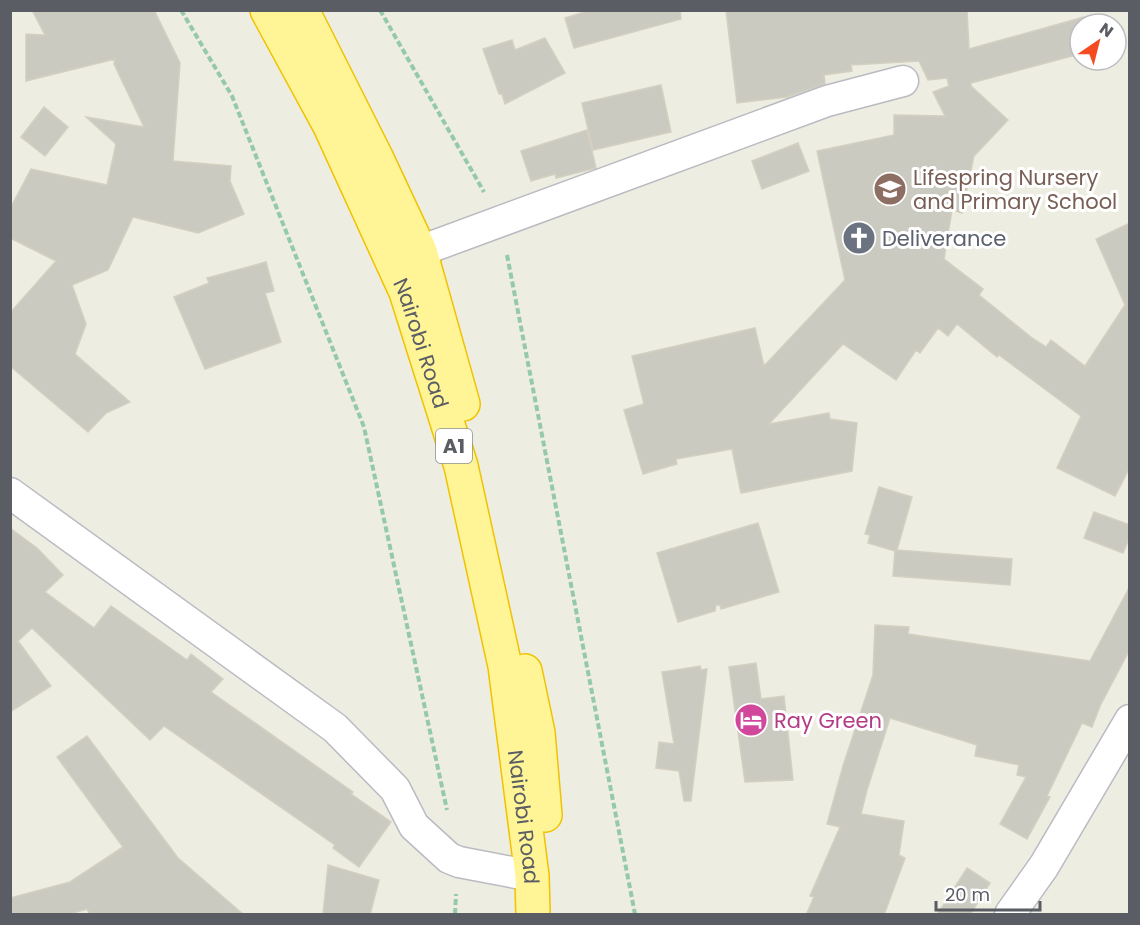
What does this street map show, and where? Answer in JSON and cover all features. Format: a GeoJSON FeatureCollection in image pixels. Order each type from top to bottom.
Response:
{"type":"FeatureCollection","features":[{"type":"Feature","properties":{"kind":"highway","name":"Nairobi Road"},"geometry":{"type":"LineString","coordinates":[[267,10],[330,126],[406,292],[460,466],[505,666],[532,876],[533,915]]}},
{"type":"Feature","properties":{"kind":"highway","name":"Nairobi Road"},"geometry":{"type":"LineString","coordinates":[[302,10],[376,157],[420,251],[436,304],[486,487],[538,733],[554,915]]}},
{"type":"Feature","properties":{"kind":"street"},"geometry":{"type":"LineString","coordinates":[[420,251],[500,219],[827,101],[903,81]]}},
{"type":"Feature","properties":{"kind":"street"},"geometry":{"type":"LineString","coordinates":[[10,493],[335,728],[395,789],[414,826],[449,858],[532,876]]}},
{"type":"Feature","properties":{"kind":"street"},"geometry":{"type":"LineString","coordinates":[[1010,915],[1044,866],[1130,720]]}},
{"type":"Feature","properties":{"kind":"path"},"geometry":{"type":"LineString","coordinates":[[181,10],[232,96],[364,427],[459,862],[455,915]]}},
{"type":"Feature","properties":{"kind":"path"},"geometry":{"type":"LineString","coordinates":[[380,10],[500,219],[635,915]]}},
{"type":"Feature","properties":{"kind":"building"},"geometry":{"type":"Polygon","coordinates":[[[32,10],[154,10],[180,63],[173,161],[231,166],[230,181],[244,214],[198,233],[133,217],[108,270],[72,285],[86,324],[75,354],[130,402],[106,413],[88,432],[10,366],[10,313],[56,261],[10,238],[10,209],[31,169],[107,185],[116,144],[86,117],[144,127],[114,64],[115,59],[26,81],[26,34],[45,35],[32,10]]]}},
{"type":"Feature","properties":{"kind":"building"},"geometry":{"type":"Polygon","coordinates":[[[591,10],[680,10],[681,19],[574,48],[565,18],[591,10]]]}},
{"type":"Feature","properties":{"kind":"building"},"geometry":{"type":"Polygon","coordinates":[[[726,10],[967,10],[969,49],[1068,21],[1068,57],[971,83],[971,86],[1008,120],[974,156],[962,213],[952,210],[944,259],[983,289],[979,295],[1032,338],[1046,347],[1051,340],[1085,366],[1125,305],[1096,239],[1130,223],[1130,467],[1115,496],[1057,468],[1081,416],[999,355],[997,357],[957,324],[948,336],[938,328],[920,353],[916,350],[896,380],[843,344],[769,424],[829,413],[830,419],[857,423],[852,471],[741,493],[732,449],[676,459],[677,464],[643,474],[624,410],[644,404],[632,356],[755,328],[764,366],[845,280],[817,151],[894,135],[894,115],[945,116],[933,92],[949,86],[947,78],[928,80],[919,61],[851,65],[852,71],[824,75],[825,84],[787,97],[737,103],[726,10]]]}},
{"type":"Feature","properties":{"kind":"building"},"geometry":{"type":"Polygon","coordinates":[[[545,38],[565,73],[505,104],[502,94],[499,94],[483,49],[512,40],[515,50],[545,38]]]}},
{"type":"Feature","properties":{"kind":"building"},"geometry":{"type":"Polygon","coordinates":[[[661,85],[671,132],[593,150],[582,103],[661,85]]]}},
{"type":"Feature","properties":{"kind":"building"},"geometry":{"type":"Polygon","coordinates":[[[44,107],[68,127],[45,156],[21,137],[44,107]]]}},
{"type":"Feature","properties":{"kind":"building"},"geometry":{"type":"Polygon","coordinates":[[[587,130],[596,168],[556,178],[555,174],[531,181],[521,151],[587,130]]]}},
{"type":"Feature","properties":{"kind":"building"},"geometry":{"type":"Polygon","coordinates":[[[798,143],[809,171],[762,189],[752,161],[798,143]]]}},
{"type":"Feature","properties":{"kind":"building"},"geometry":{"type":"Polygon","coordinates":[[[266,262],[274,291],[265,293],[281,342],[205,369],[174,297],[209,283],[207,278],[266,262]]]}},
{"type":"Feature","properties":{"kind":"building"},"geometry":{"type":"Polygon","coordinates":[[[879,487],[912,497],[897,550],[1012,559],[1010,585],[893,576],[895,551],[868,543],[870,535],[865,534],[879,487]]]}},
{"type":"Feature","properties":{"kind":"building"},"geometry":{"type":"Polygon","coordinates":[[[1094,512],[1130,525],[1130,536],[1123,553],[1084,538],[1094,512]]]}},
{"type":"Feature","properties":{"kind":"building"},"geometry":{"type":"Polygon","coordinates":[[[758,523],[779,592],[721,609],[720,605],[716,605],[715,611],[678,622],[657,553],[758,523]]]}},
{"type":"Feature","properties":{"kind":"building"},"geometry":{"type":"Polygon","coordinates":[[[10,528],[37,548],[63,575],[45,592],[94,628],[111,606],[187,660],[191,654],[223,679],[211,692],[353,792],[351,794],[391,822],[359,867],[333,848],[335,845],[164,726],[150,740],[32,628],[18,641],[51,686],[10,712],[10,528]]]}},
{"type":"Feature","properties":{"kind":"building"},"geometry":{"type":"Polygon","coordinates":[[[1130,586],[1130,649],[1100,706],[1092,727],[1082,723],[1047,796],[1050,797],[1027,839],[1000,824],[1026,777],[1017,775],[1019,765],[975,756],[977,745],[890,718],[861,814],[904,821],[899,855],[905,858],[884,915],[806,915],[814,897],[810,896],[840,827],[827,824],[843,766],[873,675],[875,625],[909,627],[908,634],[1090,661],[1130,586]]]}},
{"type":"Feature","properties":{"kind":"building","name":"Ray Green"},"geometry":{"type":"Polygon","coordinates":[[[756,663],[761,699],[784,696],[793,780],[745,782],[729,667],[756,663]]]}},
{"type":"Feature","properties":{"kind":"building"},"geometry":{"type":"Polygon","coordinates":[[[700,666],[701,670],[707,669],[691,801],[684,801],[679,771],[656,768],[659,742],[674,744],[662,672],[700,666]]]}},
{"type":"Feature","properties":{"kind":"building"},"geometry":{"type":"Polygon","coordinates":[[[87,736],[178,858],[244,915],[90,915],[87,909],[66,915],[10,915],[10,898],[70,882],[123,847],[57,757],[87,736]]]}},
{"type":"Feature","properties":{"kind":"building"},"geometry":{"type":"Polygon","coordinates":[[[328,865],[379,880],[370,915],[323,915],[328,865]]]}},
{"type":"Feature","properties":{"kind":"building"},"geometry":{"type":"Polygon","coordinates":[[[967,868],[990,883],[970,915],[937,915],[967,868]]]}},
{"type":"Feature","properties":{"kind":"place","name":"Lifespring Nursery and Primary School"},"geometry":{"type":"Point","coordinates":[890,189]}},
{"type":"Feature","properties":{"kind":"place","name":"Deliverance"},"geometry":{"type":"Point","coordinates":[859,238]}},
{"type":"Feature","properties":{"kind":"place","name":"Ray Green"},"geometry":{"type":"Point","coordinates":[751,720]}}]}
